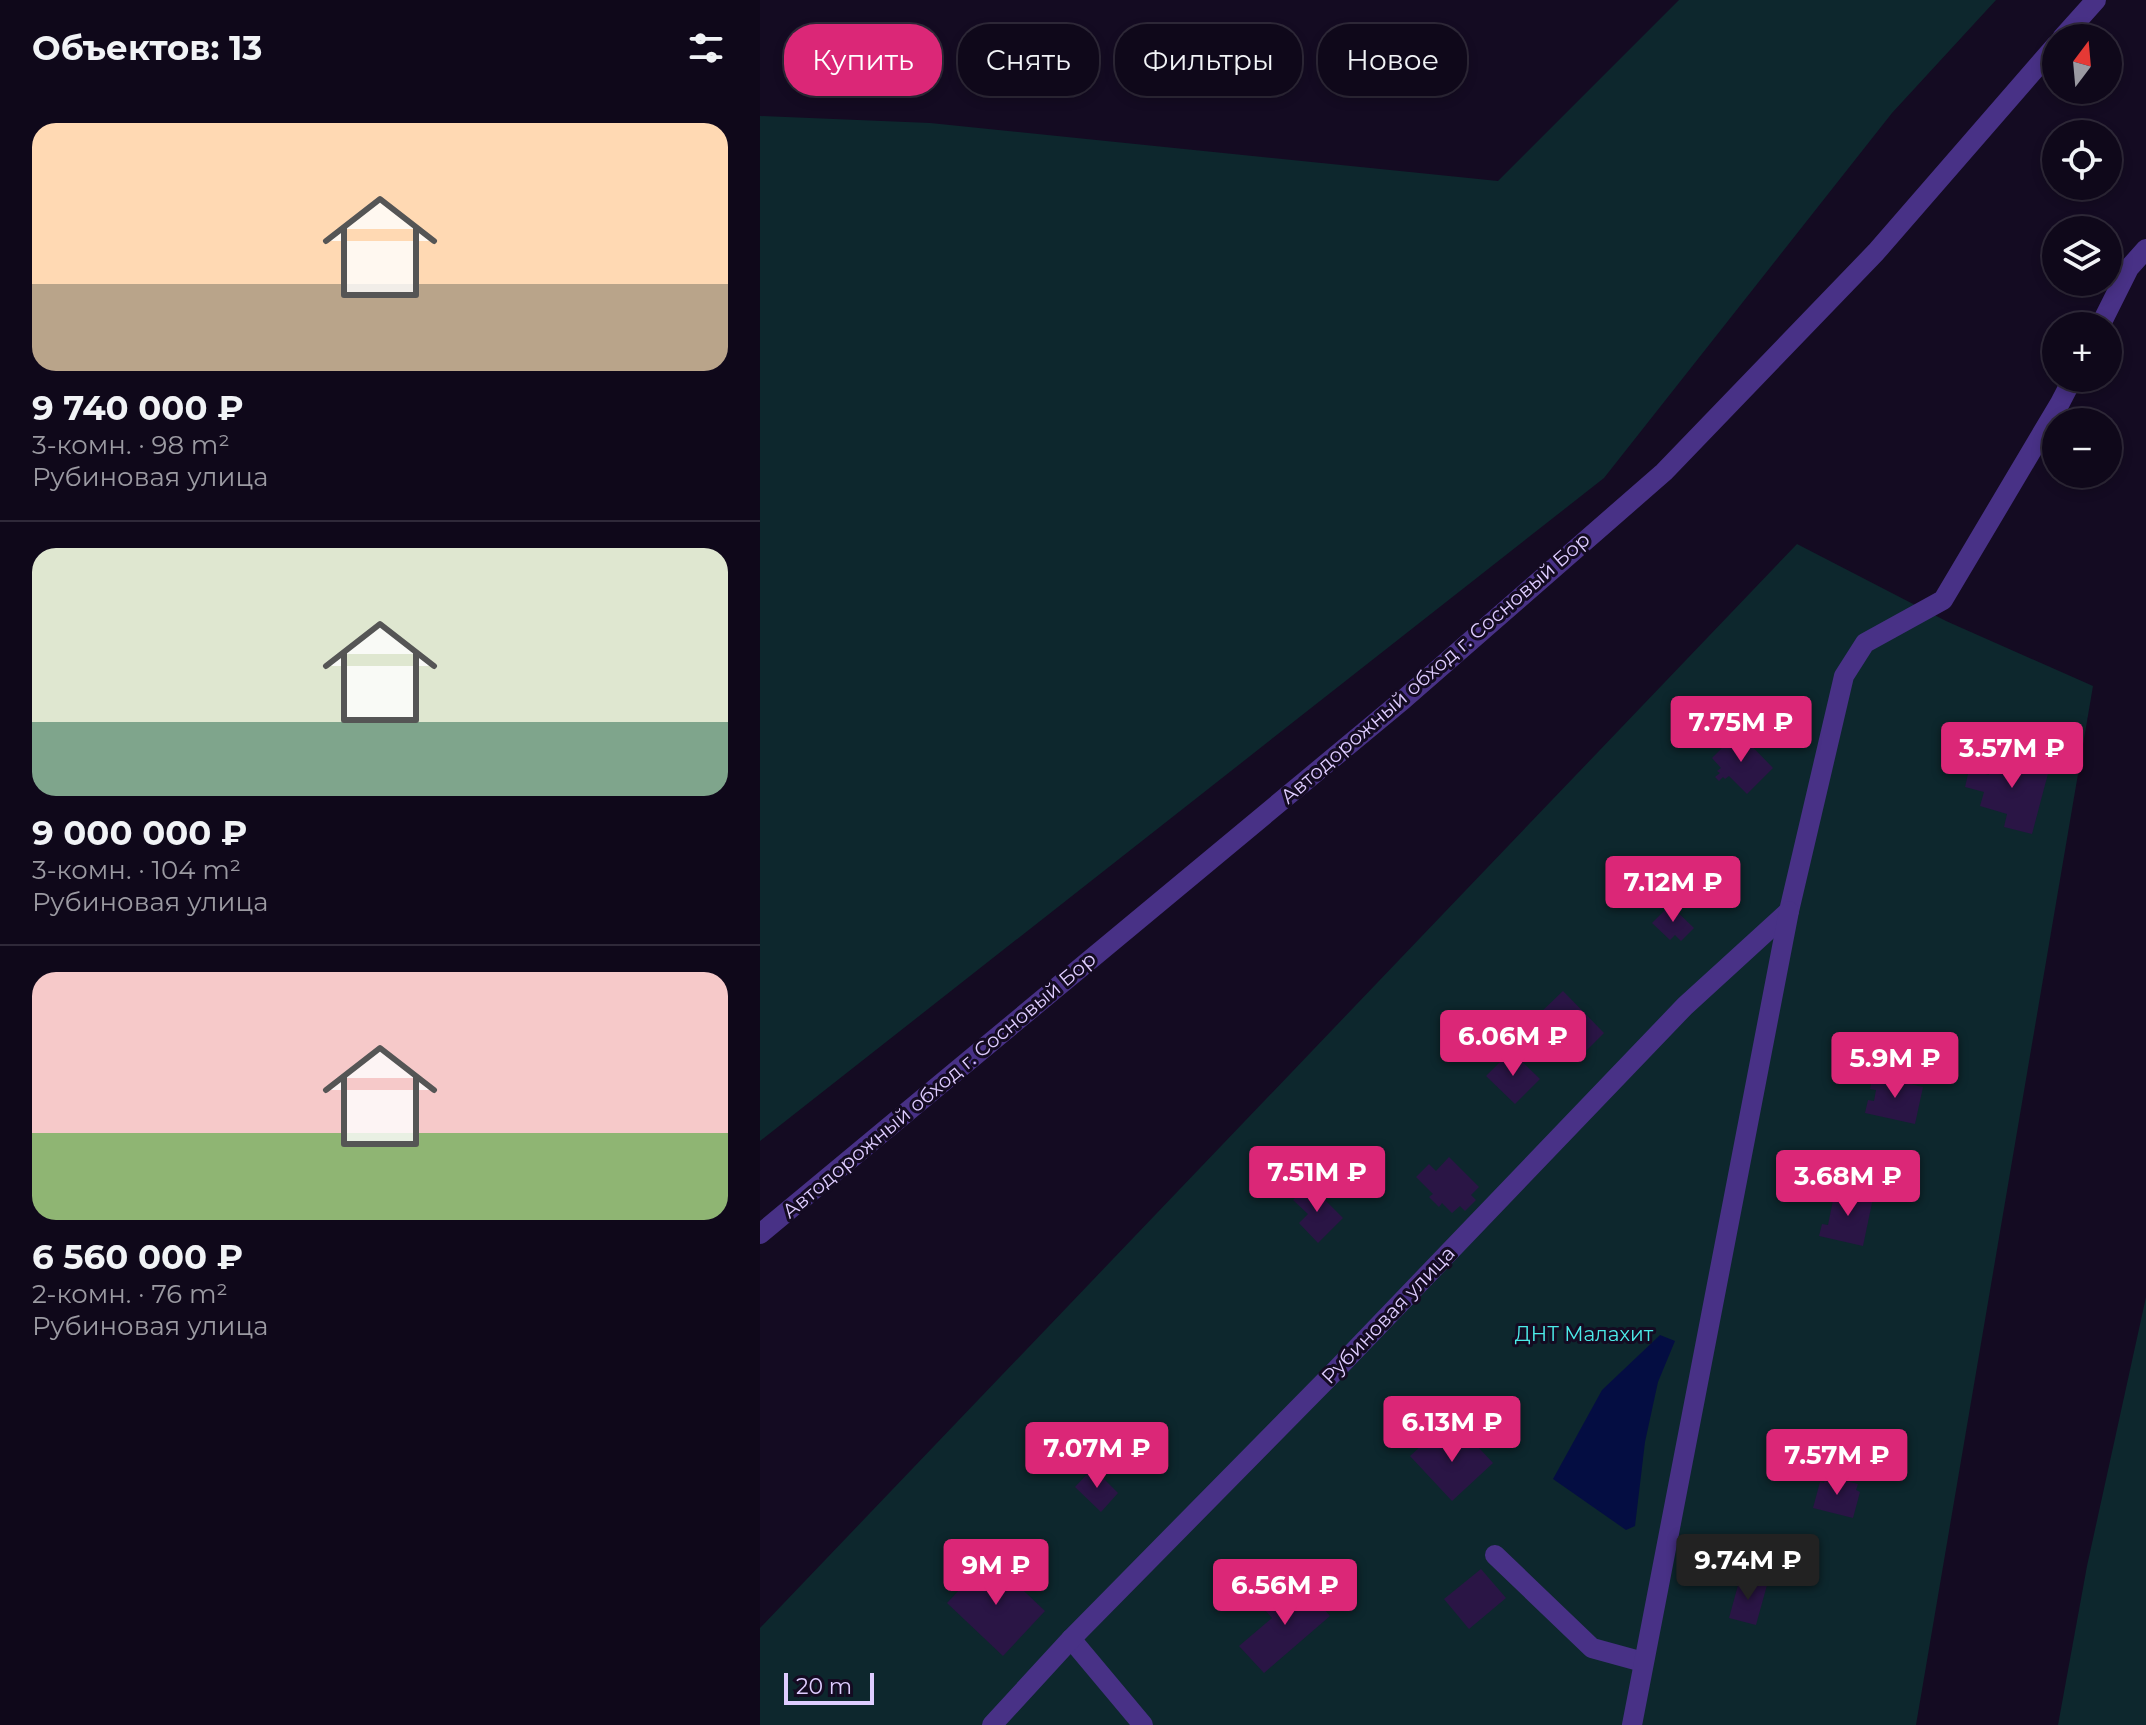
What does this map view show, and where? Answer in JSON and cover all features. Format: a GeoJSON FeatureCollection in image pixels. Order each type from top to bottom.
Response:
{"type":"FeatureCollection","features":[{"type":"Feature","properties":{"kind":"street"},"geometry":{"type":"LineString","coordinates":[[2075,24],[2096,0]]}},
{"type":"Feature","properties":{"kind":"street","name":"Автодорожный обход г. Сосновый Бор"},"geometry":{"type":"LineString","coordinates":[[760,1234],[1404,699],[1664,472],[1876,252],[2042,61]]}},
{"type":"Feature","properties":{"kind":"street"},"geometry":{"type":"LineString","coordinates":[[2107,312],[2129,268],[2146,249]]}},
{"type":"Feature","properties":{"kind":"street"},"geometry":{"type":"LineString","coordinates":[[1632,1725],[1789,911],[1844,676],[1865,643],[1943,600],[2066,392]]}},
{"type":"Feature","properties":{"kind":"street","name":"Рубиновая улица"},"geometry":{"type":"LineString","coordinates":[[992,1725],[1071,1639],[1336,1370],[1685,1006],[1789,911]]}},
{"type":"Feature","properties":{"kind":"street"},"geometry":{"type":"LineString","coordinates":[[1495,1555],[1592,1648],[1643,1662]]}},
{"type":"Feature","properties":{"kind":"street"},"geometry":{"type":"LineString","coordinates":[[1071,1639],[1143,1725]]}},
{"type":"Feature","properties":{"kind":"green space"},"geometry":{"type":"Polygon","coordinates":[[[1679,0],[1996,0],[1892,113],[1604,478],[760,1141],[760,116],[930,123],[1498,181],[1679,0]]]}},
{"type":"Feature","properties":{"kind":"green space","name":"ДНТ Малахит"},"geometry":{"type":"Polygon","coordinates":[[[1797,544],[1946,621],[2093,686],[1916,1725],[760,1725],[760,1628],[1797,544]]]}},
{"type":"Feature","properties":{"kind":"green space"},"geometry":{"type":"Polygon","coordinates":[[[2146,1297],[2146,1725],[2058,1725],[2087,1566],[2146,1297]]]}},
{"type":"Feature","properties":{"kind":"shaded area"},"geometry":{"type":"Polygon","coordinates":[[[1660,1335],[1675,1341],[1658,1382],[1645,1442],[1635,1526],[1626,1530],[1553,1479],[1602,1390],[1660,1335]]]}},
{"type":"Feature","properties":{"kind":"building"},"geometry":{"type":"Polygon","coordinates":[[[1738,732],[1773,768],[1747,794],[1729,776],[1719,781],[1715,777],[1721,768],[1712,758],[1738,732]]]}},
{"type":"Feature","properties":{"kind":"building"},"geometry":{"type":"Polygon","coordinates":[[[1995,752],[2050,766],[2032,834],[2004,827],[2007,814],[1980,806],[1984,792],[1965,787],[1969,770],[1989,775],[1995,752]]]}},
{"type":"Feature","properties":{"kind":"building"},"geometry":{"type":"Polygon","coordinates":[[[1670,905],[1694,928],[1681,941],[1675,935],[1670,940],[1652,923],[1670,905]]]}},
{"type":"Feature","properties":{"kind":"building"},"geometry":{"type":"Polygon","coordinates":[[[1563,991],[1604,1033],[1578,1059],[1537,1016],[1563,991]]]}},
{"type":"Feature","properties":{"kind":"building"},"geometry":{"type":"Polygon","coordinates":[[[1511,1051],[1540,1079],[1515,1104],[1486,1076],[1511,1051]]]}},
{"type":"Feature","properties":{"kind":"building"},"geometry":{"type":"Polygon","coordinates":[[[1873,1076],[1923,1087],[1915,1124],[1865,1113],[1868,1100],[1874,1101],[1876,1090],[1870,1089],[1873,1076]]]}},
{"type":"Feature","properties":{"kind":"building"},"geometry":{"type":"Polygon","coordinates":[[[1449,1157],[1479,1187],[1471,1195],[1476,1200],[1465,1211],[1460,1206],[1452,1213],[1442,1203],[1439,1207],[1429,1197],[1433,1194],[1416,1177],[1429,1164],[1436,1171],[1449,1157]]]}},
{"type":"Feature","properties":{"kind":"building"},"geometry":{"type":"Polygon","coordinates":[[[1309,1184],[1343,1218],[1318,1243],[1299,1223],[1308,1214],[1293,1200],[1309,1184]]]}},
{"type":"Feature","properties":{"kind":"building"},"geometry":{"type":"Polygon","coordinates":[[[1835,1190],[1873,1198],[1863,1246],[1819,1236],[1822,1224],[1828,1225],[1835,1190]]]}},
{"type":"Feature","properties":{"kind":"building"},"geometry":{"type":"Polygon","coordinates":[[[1464,1432],[1493,1463],[1452,1501],[1410,1456],[1431,1437],[1444,1450],[1464,1432]]]}},
{"type":"Feature","properties":{"kind":"building"},"geometry":{"type":"Polygon","coordinates":[[[1093,1468],[1118,1493],[1101,1512],[1075,1487],[1093,1468]]]}},
{"type":"Feature","properties":{"kind":"building"},"geometry":{"type":"Polygon","coordinates":[[[1826,1476],[1858,1484],[1856,1490],[1860,1492],[1853,1518],[1813,1508],[1820,1482],[1824,1483],[1826,1476]]]}},
{"type":"Feature","properties":{"kind":"building"},"geometry":{"type":"Polygon","coordinates":[[[989,1558],[1045,1611],[1003,1656],[947,1603],[989,1558]]]}},
{"type":"Feature","properties":{"kind":"building"},"geometry":{"type":"Polygon","coordinates":[[[1481,1569],[1506,1598],[1469,1629],[1444,1599],[1481,1569]]]}},
{"type":"Feature","properties":{"kind":"building"},"geometry":{"type":"Polygon","coordinates":[[[1740,1578],[1767,1585],[1756,1625],[1729,1618],[1740,1578]]]}},
{"type":"Feature","properties":{"kind":"building"},"geometry":{"type":"Polygon","coordinates":[[[1299,1581],[1330,1616],[1264,1673],[1239,1646],[1272,1618],[1265,1610],[1299,1581]]]}}]}
